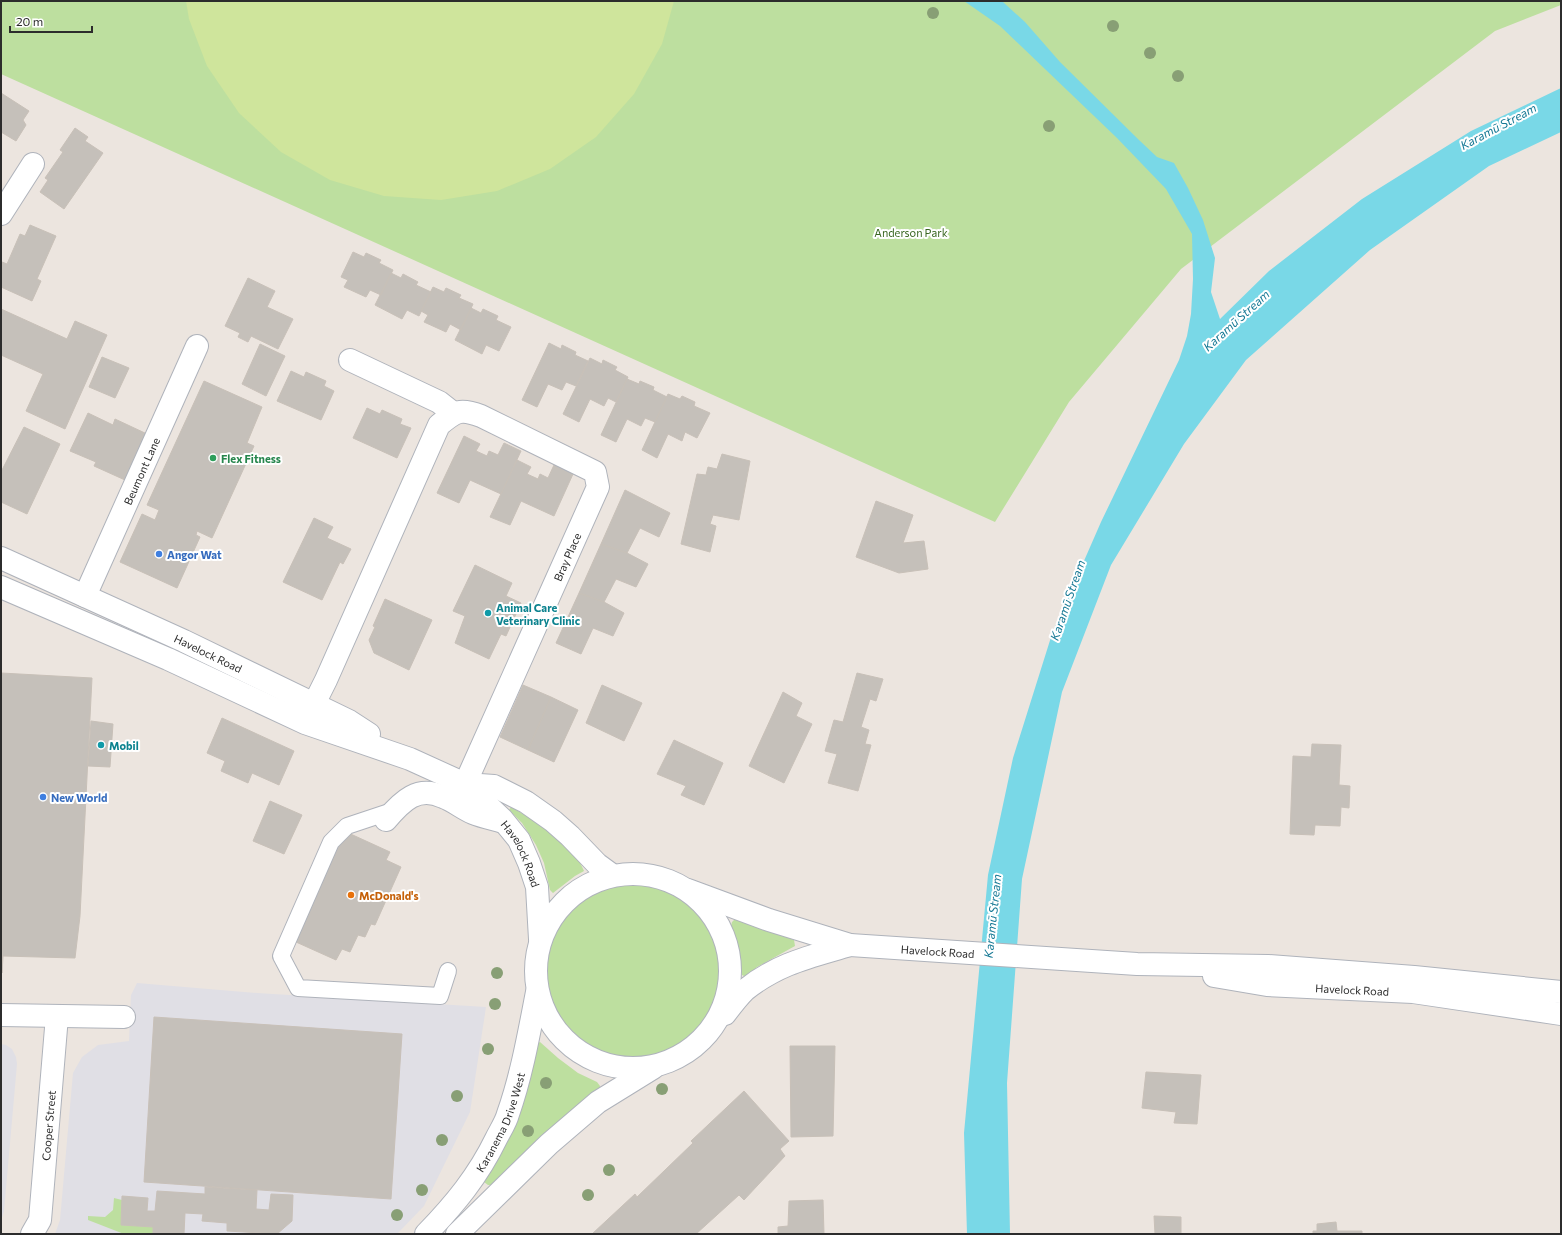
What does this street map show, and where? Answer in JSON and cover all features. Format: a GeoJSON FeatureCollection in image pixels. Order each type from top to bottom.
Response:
{"type":"FeatureCollection","features":[{"type":"Feature","properties":{"kind":"main road"},"geometry":{"type":"LineString","coordinates":[[1,214],[33,164]]}},
{"type":"Feature","properties":{"kind":"main road","name":"Beumont Lane"},"geometry":{"type":"LineString","coordinates":[[85,596],[197,346]]}},
{"type":"Feature","properties":{"kind":"main road"},"geometry":{"type":"LineString","coordinates":[[309,713],[326,680],[439,425],[453,414],[439,402],[350,360]]}},
{"type":"Feature","properties":{"kind":"main road","name":"Bray Place"},"geometry":{"type":"LineString","coordinates":[[453,414],[467,411],[481,416],[595,472],[598,487],[465,784]]}},
{"type":"Feature","properties":{"kind":"main road","name":"Havelock Road"},"geometry":{"type":"LineString","coordinates":[[1,558],[190,643],[309,713]]}},
{"type":"Feature","properties":{"kind":"main road","name":"Havelock Road"},"geometry":{"type":"LineString","coordinates":[[1,587],[168,659],[309,713],[349,721],[410,759],[465,784],[506,823],[519,840],[537,887],[540,941]]}},
{"type":"Feature","properties":{"kind":"main road","name":"Havelock Road"},"geometry":{"type":"LineString","coordinates":[[465,784],[494,786],[526,802],[570,836],[597,864],[612,875]]}},
{"type":"Feature","properties":{"kind":"main road"},"geometry":{"type":"LineString","coordinates":[[386,816],[405,799],[417,794],[431,793],[443,796],[473,813],[506,823]]}},
{"type":"Feature","properties":{"kind":"main road"},"geometry":{"type":"LineString","coordinates":[[656,1067],[631,1069],[605,1065],[581,1055],[561,1038],[546,1017],[537,992],[535,966],[540,941],[552,917],[569,898],[591,883],[612,875],[642,874],[666,879],[688,890],[707,907],[718,923],[729,951],[731,976],[726,1001],[716,1024]]}},
{"type":"Feature","properties":{"kind":"main road","name":"Havelock Road"},"geometry":{"type":"LineString","coordinates":[[688,890],[769,920],[850,945],[1141,964],[1268,966],[1414,977],[1561,992]]}},
{"type":"Feature","properties":{"kind":"main road","name":"Havelock Road"},"geometry":{"type":"LineString","coordinates":[[656,1067],[679,1058],[700,1043],[744,991],[774,971],[795,961],[850,945]]}},
{"type":"Feature","properties":{"kind":"main road","name":"Havelock Road"},"geometry":{"type":"LineString","coordinates":[[1141,964],[1267,984],[1413,992],[1561,1014]]}},
{"type":"Feature","properties":{"kind":"main road","name":"Karanema Drive West"},"geometry":{"type":"LineString","coordinates":[[426,1234],[450,1210],[467,1188],[485,1161],[508,1115],[522,1067],[537,992]]}},
{"type":"Feature","properties":{"kind":"main road"},"geometry":{"type":"LineString","coordinates":[[1,1015],[124,1017]]}},
{"type":"Feature","properties":{"kind":"main road","name":"Cooper Street"},"geometry":{"type":"LineString","coordinates":[[32,1234],[40,1220],[57,1016]]}},
{"type":"Feature","properties":{"kind":"main road"},"geometry":{"type":"LineString","coordinates":[[457,1234],[549,1144],[598,1102],[656,1067]]}},
{"type":"Feature","properties":{"kind":"lane"},"geometry":{"type":"LineString","coordinates":[[386,816],[347,826],[331,842],[281,956],[298,988],[440,996],[448,972]]}},
{"type":"Feature","properties":{"kind":"shaded area"},"geometry":{"type":"Polygon","coordinates":[[[137,983],[257,993],[486,1007],[470,1112],[424,1206],[397,1234],[55,1234],[60,1220],[73,1073],[82,1057],[98,1045],[129,1041],[131,995],[137,983]]]}},
{"type":"Feature","properties":{"kind":"shaded area"},"geometry":{"type":"Polygon","coordinates":[[[1,1044],[12,1049],[16,1057],[17,1064],[4,1211],[1,1221],[1,1044]]]}},
{"type":"Feature","properties":{"kind":"green space","name":"Anderson Park"},"geometry":{"type":"Polygon","coordinates":[[[1,1],[1561,1],[1561,5],[1495,31],[1181,269],[1069,402],[995,522],[1,74],[1,1]]]}},
{"type":"Feature","properties":{"kind":"green space"},"geometry":{"type":"Polygon","coordinates":[[[186,1],[674,1],[662,44],[634,94],[596,137],[550,169],[497,191],[441,200],[384,196],[330,180],[281,152],[239,113],[207,66],[189,19],[186,1]]]}},
{"type":"Feature","properties":{"kind":"green space"},"geometry":{"type":"Polygon","coordinates":[[[511,807],[532,819],[553,834],[572,852],[584,871],[553,893],[550,890],[544,863],[536,845],[522,823],[509,810],[511,807]]]}},
{"type":"Feature","properties":{"kind":"green space"},"geometry":{"type":"Polygon","coordinates":[[[643,874],[652,875],[679,885],[702,902],[714,917],[723,934],[729,952],[729,990],[723,1008],[714,1025],[702,1040],[687,1052],[670,1061],[652,1067],[623,1068],[614,1067],[587,1057],[571,1046],[558,1033],[547,1017],[537,990],[536,961],[537,952],[547,925],[558,909],[571,896],[587,885],[614,875],[643,874]]]}},
{"type":"Feature","properties":{"kind":"green space"},"geometry":{"type":"Polygon","coordinates":[[[735,919],[794,940],[795,946],[757,967],[746,977],[742,975],[731,926],[735,919]]]}},
{"type":"Feature","properties":{"kind":"green space"},"geometry":{"type":"Polygon","coordinates":[[[540,1042],[578,1073],[597,1082],[600,1086],[599,1092],[561,1119],[492,1185],[488,1185],[484,1182],[538,1043],[540,1042]]]}},
{"type":"Feature","properties":{"kind":"green space"},"geometry":{"type":"Polygon","coordinates":[[[114,1198],[122,1200],[121,1225],[153,1227],[153,1234],[124,1234],[88,1220],[88,1216],[105,1217],[113,1210],[114,1198]]]}},
{"type":"Feature","properties":{"kind":"water","name":"Karamū Stream"},"geometry":{"type":"Polygon","coordinates":[[[964,1],[1003,2],[1025,22],[1060,62],[1157,157],[1174,163],[1203,220],[1215,258],[1211,292],[1220,319],[1269,271],[1362,199],[1471,131],[1561,88],[1561,132],[1489,166],[1370,250],[1246,360],[1184,444],[1111,565],[1062,692],[1022,879],[1007,1083],[1010,1234],[967,1234],[964,1133],[988,875],[1013,758],[1052,634],[1101,522],[1179,360],[1187,336],[1191,314],[1193,279],[1192,234],[1166,189],[1117,138],[1000,26],[964,1]]]}},
{"type":"Feature","properties":{"kind":"building"},"geometry":{"type":"Polygon","coordinates":[[[1,93],[29,111],[23,120],[26,125],[16,141],[1,132],[1,93]]]}},
{"type":"Feature","properties":{"kind":"building"},"geometry":{"type":"Polygon","coordinates":[[[75,128],[88,137],[85,141],[103,153],[64,209],[40,192],[48,180],[45,178],[63,152],[60,150],[75,128]]]}},
{"type":"Feature","properties":{"kind":"building"},"geometry":{"type":"Polygon","coordinates":[[[30,225],[56,236],[37,279],[41,281],[32,301],[1,287],[2,262],[7,264],[20,234],[25,236],[30,225]]]}},
{"type":"Feature","properties":{"kind":"building"},"geometry":{"type":"Polygon","coordinates":[[[353,252],[364,257],[366,253],[381,260],[379,263],[393,270],[381,295],[370,290],[366,297],[344,287],[348,280],[341,277],[353,252]]]}},
{"type":"Feature","properties":{"kind":"building"},"geometry":{"type":"Polygon","coordinates":[[[391,273],[401,278],[403,274],[418,282],[416,285],[431,292],[419,316],[407,310],[402,319],[375,305],[391,273]]]}},
{"type":"Feature","properties":{"kind":"building"},"geometry":{"type":"Polygon","coordinates":[[[248,278],[275,291],[267,307],[293,319],[278,349],[251,336],[248,342],[238,337],[240,333],[225,326],[248,278]]]}},
{"type":"Feature","properties":{"kind":"building"},"geometry":{"type":"Polygon","coordinates":[[[433,287],[444,292],[446,288],[461,295],[459,298],[473,304],[461,330],[450,324],[446,332],[424,322],[428,315],[421,311],[433,287]]]}},
{"type":"Feature","properties":{"kind":"building"},"geometry":{"type":"Polygon","coordinates":[[[471,308],[481,313],[483,309],[498,316],[496,320],[511,327],[499,351],[486,345],[482,354],[455,340],[471,308]]]}},
{"type":"Feature","properties":{"kind":"building"},"geometry":{"type":"Polygon","coordinates":[[[1,309],[67,339],[75,321],[107,335],[65,429],[26,411],[43,374],[1,355],[1,309]]]}},
{"type":"Feature","properties":{"kind":"building"},"geometry":{"type":"Polygon","coordinates":[[[549,343],[561,349],[562,345],[576,352],[575,355],[588,361],[576,386],[566,382],[562,390],[548,384],[537,407],[522,400],[549,343]]]}},
{"type":"Feature","properties":{"kind":"building"},"geometry":{"type":"Polygon","coordinates":[[[260,344],[285,356],[266,396],[242,384],[260,344]]]}},
{"type":"Feature","properties":{"kind":"building"},"geometry":{"type":"Polygon","coordinates":[[[102,357],[129,368],[115,398],[89,387],[102,357]]]}},
{"type":"Feature","properties":{"kind":"building"},"geometry":{"type":"Polygon","coordinates":[[[590,358],[602,364],[603,360],[617,367],[615,370],[628,377],[616,402],[608,398],[604,406],[590,399],[579,422],[563,414],[590,358]]]}},
{"type":"Feature","properties":{"kind":"building"},"geometry":{"type":"Polygon","coordinates":[[[291,371],[304,377],[306,372],[326,381],[324,386],[334,391],[321,420],[277,401],[291,371]]]}},
{"type":"Feature","properties":{"kind":"building"},"geometry":{"type":"Polygon","coordinates":[[[627,379],[639,384],[640,381],[654,387],[653,390],[667,397],[655,422],[645,418],[641,426],[627,419],[616,442],[601,435],[627,379]]]}},
{"type":"Feature","properties":{"kind":"building"},"geometry":{"type":"Polygon","coordinates":[[[204,381],[262,407],[247,443],[254,446],[212,538],[197,531],[196,535],[200,537],[177,588],[120,562],[142,514],[155,520],[159,510],[147,505],[204,381]]]}},
{"type":"Feature","properties":{"kind":"building"},"geometry":{"type":"Polygon","coordinates":[[[668,394],[680,399],[682,396],[695,402],[694,406],[710,413],[697,438],[685,432],[682,441],[668,434],[657,458],[642,450],[668,394]]]}},
{"type":"Feature","properties":{"kind":"building"},"geometry":{"type":"Polygon","coordinates":[[[367,408],[380,414],[382,410],[402,419],[400,424],[411,428],[397,458],[353,438],[367,408]]]}},
{"type":"Feature","properties":{"kind":"building"},"geometry":{"type":"Polygon","coordinates":[[[88,413],[113,425],[115,419],[147,434],[125,480],[94,466],[96,462],[70,451],[88,413]]]}},
{"type":"Feature","properties":{"kind":"building"},"geometry":{"type":"Polygon","coordinates":[[[24,427],[60,444],[27,514],[1,502],[1,472],[24,427]]]}},
{"type":"Feature","properties":{"kind":"building"},"geometry":{"type":"Polygon","coordinates":[[[464,436],[480,444],[476,451],[487,456],[489,451],[498,455],[504,443],[521,451],[501,494],[470,480],[459,503],[437,493],[464,436]]]}},
{"type":"Feature","properties":{"kind":"building"},"geometry":{"type":"Polygon","coordinates":[[[722,454],[750,461],[739,520],[713,515],[710,524],[716,526],[710,552],[681,544],[697,474],[706,475],[708,467],[717,469],[722,454]]]}},
{"type":"Feature","properties":{"kind":"building"},"geometry":{"type":"Polygon","coordinates":[[[517,460],[531,467],[527,474],[538,479],[540,474],[548,478],[554,465],[573,474],[554,516],[521,501],[510,525],[490,517],[517,460]]]}},
{"type":"Feature","properties":{"kind":"building"},"geometry":{"type":"Polygon","coordinates":[[[625,490],[670,513],[659,537],[640,528],[627,553],[601,544],[625,490]]]}},
{"type":"Feature","properties":{"kind":"building"},"geometry":{"type":"Polygon","coordinates":[[[876,501],[913,515],[903,543],[924,541],[928,569],[899,573],[856,557],[876,501]]]}},
{"type":"Feature","properties":{"kind":"building"},"geometry":{"type":"Polygon","coordinates":[[[314,518],[333,527],[327,538],[351,549],[343,564],[340,562],[322,600],[283,582],[314,518]]]}},
{"type":"Feature","properties":{"kind":"building"},"geometry":{"type":"Polygon","coordinates":[[[601,544],[627,553],[648,564],[636,587],[616,579],[604,602],[579,593],[601,544]]]}},
{"type":"Feature","properties":{"kind":"building","name":"Animal Care Veterinary Clinic"},"geometry":{"type":"Polygon","coordinates":[[[475,565],[512,583],[506,596],[521,603],[506,636],[501,634],[489,659],[455,643],[465,616],[453,611],[475,565]]]}},
{"type":"Feature","properties":{"kind":"building"},"geometry":{"type":"Polygon","coordinates":[[[579,593],[604,602],[624,613],[613,636],[593,628],[581,654],[556,643],[579,593]]]}},
{"type":"Feature","properties":{"kind":"building"},"geometry":{"type":"Polygon","coordinates":[[[385,599],[432,620],[409,670],[374,653],[369,640],[375,627],[373,626],[385,599]]]}},
{"type":"Feature","properties":{"kind":"building","name":"New World"},"geometry":{"type":"Polygon","coordinates":[[[1,673],[92,678],[80,916],[75,958],[3,956],[2,973],[1,673]]]}},
{"type":"Feature","properties":{"kind":"building"},"geometry":{"type":"Polygon","coordinates":[[[857,673],[883,679],[876,701],[870,699],[861,727],[869,730],[865,744],[871,745],[858,791],[828,783],[837,754],[825,751],[834,720],[843,722],[857,673]]]}},
{"type":"Feature","properties":{"kind":"building"},"geometry":{"type":"Polygon","coordinates":[[[523,685],[551,697],[528,750],[500,737],[523,685]]]}},
{"type":"Feature","properties":{"kind":"building"},"geometry":{"type":"Polygon","coordinates":[[[602,685],[642,703],[624,741],[586,723],[602,685]]]}},
{"type":"Feature","properties":{"kind":"building"},"geometry":{"type":"Polygon","coordinates":[[[783,692],[802,703],[796,716],[812,724],[784,783],[749,766],[783,692]]]}},
{"type":"Feature","properties":{"kind":"building"},"geometry":{"type":"Polygon","coordinates":[[[551,697],[578,710],[554,762],[528,750],[551,697]]]}},
{"type":"Feature","properties":{"kind":"building"},"geometry":{"type":"Polygon","coordinates":[[[222,718],[294,751],[279,785],[252,773],[248,783],[221,771],[225,761],[207,753],[222,718]]]}},
{"type":"Feature","properties":{"kind":"building","name":"Mobil"},"geometry":{"type":"Polygon","coordinates":[[[91,721],[113,724],[110,767],[88,766],[91,721]]]}},
{"type":"Feature","properties":{"kind":"building"},"geometry":{"type":"Polygon","coordinates":[[[674,740],[723,763],[704,805],[681,795],[686,786],[657,774],[674,740]]]}},
{"type":"Feature","properties":{"kind":"building"},"geometry":{"type":"Polygon","coordinates":[[[1312,744],[1341,745],[1339,785],[1350,786],[1349,808],[1341,807],[1340,826],[1315,825],[1314,835],[1290,834],[1293,756],[1311,757],[1312,744]]]}},
{"type":"Feature","properties":{"kind":"building"},"geometry":{"type":"Polygon","coordinates":[[[270,801],[302,815],[284,854],[253,841],[270,801]]]}},
{"type":"Feature","properties":{"kind":"building","name":"McDonald's"},"geometry":{"type":"Polygon","coordinates":[[[344,831],[390,852],[386,860],[401,867],[375,925],[371,924],[365,937],[358,935],[350,952],[342,949],[336,960],[296,942],[344,831]]]}},
{"type":"Feature","properties":{"kind":"building"},"geometry":{"type":"Polygon","coordinates":[[[154,1017],[402,1034],[391,1199],[144,1182],[154,1017]]]}},
{"type":"Feature","properties":{"kind":"building"},"geometry":{"type":"Polygon","coordinates":[[[790,1046],[835,1046],[833,1136],[791,1137],[790,1046]]]}},
{"type":"Feature","properties":{"kind":"building"},"geometry":{"type":"Polygon","coordinates":[[[1146,1072],[1201,1075],[1197,1124],[1174,1123],[1176,1112],[1142,1108],[1146,1072]]]}},
{"type":"Feature","properties":{"kind":"building"},"geometry":{"type":"Polygon","coordinates":[[[744,1091],[789,1141],[780,1149],[785,1156],[744,1200],[739,1195],[696,1234],[592,1234],[635,1194],[637,1197],[693,1143],[691,1141],[744,1091]]]}},
{"type":"Feature","properties":{"kind":"building"},"geometry":{"type":"Polygon","coordinates":[[[205,1187],[257,1190],[256,1209],[269,1210],[271,1194],[293,1195],[292,1221],[277,1234],[227,1231],[227,1223],[202,1221],[203,1214],[185,1213],[184,1234],[153,1234],[153,1227],[121,1225],[122,1196],[148,1198],[147,1211],[155,1211],[157,1191],[205,1194],[205,1187]]]}},
{"type":"Feature","properties":{"kind":"building"},"geometry":{"type":"Polygon","coordinates":[[[823,1200],[824,1234],[778,1234],[778,1227],[788,1226],[789,1201],[823,1200]]]}},
{"type":"Feature","properties":{"kind":"building"},"geometry":{"type":"Polygon","coordinates":[[[1154,1216],[1181,1217],[1181,1234],[1155,1234],[1154,1216]]]}},
{"type":"Feature","properties":{"kind":"building"},"geometry":{"type":"Polygon","coordinates":[[[1336,1222],[1337,1231],[1362,1231],[1362,1234],[1313,1234],[1313,1231],[1317,1231],[1317,1224],[1336,1222]]]}},
{"type":"Feature","properties":{"kind":"place","name":"Flex Fitness"},"geometry":{"type":"Point","coordinates":[213,458]}},
{"type":"Feature","properties":{"kind":"place","name":"Angor Wat"},"geometry":{"type":"Point","coordinates":[159,554]}},
{"type":"Feature","properties":{"kind":"place","name":"Animal Care Veterinary Clinic"},"geometry":{"type":"Point","coordinates":[488,613]}},
{"type":"Feature","properties":{"kind":"place","name":"Mobil"},"geometry":{"type":"Point","coordinates":[101,745]}},
{"type":"Feature","properties":{"kind":"place","name":"New World"},"geometry":{"type":"Point","coordinates":[43,797]}},
{"type":"Feature","properties":{"kind":"place","name":"McDonald's"},"geometry":{"type":"Point","coordinates":[351,895]}}]}
